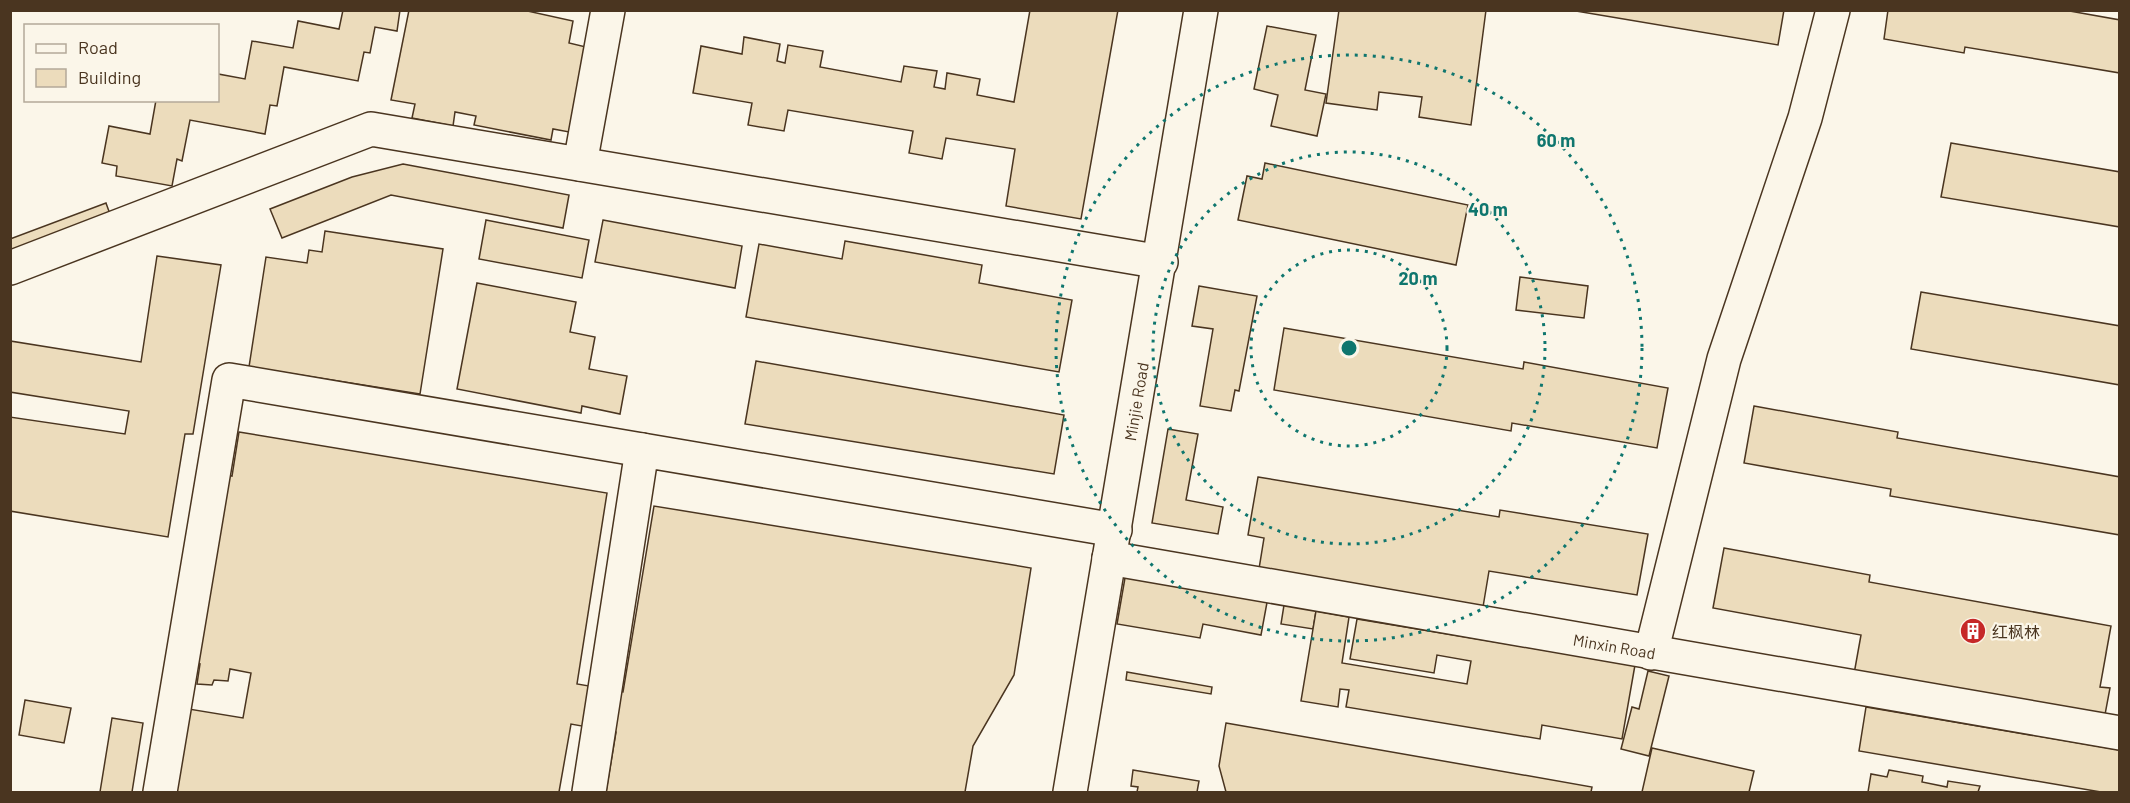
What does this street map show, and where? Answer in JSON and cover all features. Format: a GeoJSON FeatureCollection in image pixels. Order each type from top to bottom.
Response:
{"type":"FeatureCollection","features":[{"type":"Feature","properties":{"kind":"street"},"geometry":{"type":"LineString","coordinates":[[580,164],[608,10]]}},
{"type":"Feature","properties":{"kind":"street","name":"Minjie Road"},"geometry":{"type":"LineString","coordinates":[[1070,792],[1161,262],[1201,10]]}},
{"type":"Feature","properties":{"kind":"street"},"geometry":{"type":"LineString","coordinates":[[1651,653],[1724,359],[1805,118],[1833,10]]}},
{"type":"Feature","properties":{"kind":"street"},"geometry":{"type":"LineString","coordinates":[[10,268],[371,129],[1161,262]]}},
{"type":"Feature","properties":{"kind":"street","name":"Minxin Road"},"geometry":{"type":"LineString","coordinates":[[160,792],[230,380],[642,450],[1651,653],[2120,733]]}},
{"type":"Feature","properties":{"kind":"street"},"geometry":{"type":"LineString","coordinates":[[589,792],[642,450]]}},
{"type":"Feature","properties":{"kind":"building"},"geometry":{"type":"Polygon","coordinates":[[[343,10],[400,10],[397,31],[375,27],[370,53],[364,52],[358,81],[284,67],[277,106],[270,105],[265,134],[190,120],[182,161],[177,159],[172,186],[116,176],[117,166],[102,163],[109,126],[150,134],[156,102],[219,102],[219,74],[245,79],[252,41],[293,48],[298,21],[339,29],[343,10]]]}},
{"type":"Feature","properties":{"kind":"building"},"geometry":{"type":"Polygon","coordinates":[[[409,10],[523,10],[573,21],[569,43],[586,47],[569,132],[553,129],[551,140],[474,125],[476,116],[455,112],[453,126],[412,118],[415,104],[391,100],[409,10]]]}},
{"type":"Feature","properties":{"kind":"building"},"geometry":{"type":"Polygon","coordinates":[[[1030,10],[1118,10],[1081,219],[1006,206],[1015,149],[946,138],[942,159],[909,153],[913,131],[788,110],[784,131],[748,125],[752,103],[693,93],[701,46],[742,54],[744,37],[780,44],[777,61],[785,63],[788,45],[823,51],[820,67],[901,82],[904,66],[937,71],[934,87],[945,89],[947,73],[980,79],[977,95],[1014,102],[1030,10]]]}},
{"type":"Feature","properties":{"kind":"building"},"geometry":{"type":"Polygon","coordinates":[[[1339,10],[1486,10],[1471,125],[1419,117],[1422,97],[1379,92],[1377,110],[1326,103],[1339,10]]]}},
{"type":"Feature","properties":{"kind":"building"},"geometry":{"type":"Polygon","coordinates":[[[1570,10],[1784,10],[1778,45],[1570,10]]]}},
{"type":"Feature","properties":{"kind":"building"},"geometry":{"type":"Polygon","coordinates":[[[1888,10],[2064,10],[2120,20],[2120,73],[1965,47],[1964,53],[1884,39],[1888,10]]]}},
{"type":"Feature","properties":{"kind":"building"},"geometry":{"type":"Polygon","coordinates":[[[1267,26],[1316,35],[1305,90],[1326,94],[1317,136],[1271,126],[1278,95],[1254,89],[1267,26]]]}},
{"type":"Feature","properties":{"kind":"building"},"geometry":{"type":"Polygon","coordinates":[[[1951,143],[2120,172],[2120,227],[1941,197],[1951,143]]]}},
{"type":"Feature","properties":{"kind":"building"},"geometry":{"type":"Polygon","coordinates":[[[1265,163],[1468,205],[1456,265],[1238,220],[1247,176],[1262,179],[1265,163]]]}},
{"type":"Feature","properties":{"kind":"building"},"geometry":{"type":"Polygon","coordinates":[[[403,164],[569,195],[563,228],[391,195],[282,238],[270,209],[352,177],[403,164]]]}},
{"type":"Feature","properties":{"kind":"building"},"geometry":{"type":"Polygon","coordinates":[[[106,203],[116,231],[10,272],[10,239],[106,203]]]}},
{"type":"Feature","properties":{"kind":"building"},"geometry":{"type":"Polygon","coordinates":[[[486,220],[589,240],[582,278],[479,259],[486,220]]]}},
{"type":"Feature","properties":{"kind":"building"},"geometry":{"type":"Polygon","coordinates":[[[603,220],[742,246],[735,288],[595,262],[603,220]]]}},
{"type":"Feature","properties":{"kind":"building"},"geometry":{"type":"Polygon","coordinates":[[[325,231],[443,249],[420,394],[249,367],[266,257],[307,263],[309,250],[322,252],[325,231]]]}},
{"type":"Feature","properties":{"kind":"building"},"geometry":{"type":"Polygon","coordinates":[[[845,241],[982,265],[979,283],[1072,300],[1059,372],[746,317],[759,244],[842,259],[845,241]]]}},
{"type":"Feature","properties":{"kind":"building"},"geometry":{"type":"Polygon","coordinates":[[[157,256],[221,265],[193,434],[185,434],[168,537],[10,511],[10,417],[125,434],[129,411],[10,392],[10,341],[141,362],[157,256]]]}},
{"type":"Feature","properties":{"kind":"building"},"geometry":{"type":"Polygon","coordinates":[[[1520,277],[1588,286],[1584,318],[1516,310],[1520,277]]]}},
{"type":"Feature","properties":{"kind":"building"},"geometry":{"type":"Polygon","coordinates":[[[477,283],[576,302],[570,332],[595,337],[589,369],[627,376],[620,414],[582,406],[581,413],[457,389],[477,283]]]}},
{"type":"Feature","properties":{"kind":"building"},"geometry":{"type":"Polygon","coordinates":[[[1199,286],[1257,296],[1239,391],[1235,390],[1231,411],[1200,406],[1213,329],[1192,326],[1199,286]]]}},
{"type":"Feature","properties":{"kind":"building"},"geometry":{"type":"Polygon","coordinates":[[[1921,292],[2120,326],[2120,385],[1911,349],[1921,292]]]}},
{"type":"Feature","properties":{"kind":"building"},"geometry":{"type":"Polygon","coordinates":[[[1284,328],[1523,369],[1524,362],[1668,388],[1657,448],[1512,423],[1511,431],[1274,390],[1284,328]]]}},
{"type":"Feature","properties":{"kind":"building"},"geometry":{"type":"Polygon","coordinates":[[[756,361],[1064,415],[1054,474],[745,424],[756,361]]]}},
{"type":"Feature","properties":{"kind":"building"},"geometry":{"type":"Polygon","coordinates":[[[1754,406],[1898,432],[1897,438],[2120,477],[2120,535],[1890,496],[1891,489],[1744,463],[1754,406]]]}},
{"type":"Feature","properties":{"kind":"building"},"geometry":{"type":"Polygon","coordinates":[[[1168,429],[1198,434],[1186,500],[1223,507],[1218,534],[1152,523],[1168,429]]]}},
{"type":"Feature","properties":{"kind":"building"},"geometry":{"type":"Polygon","coordinates":[[[239,432],[607,493],[577,684],[623,692],[654,506],[1031,568],[1014,675],[973,746],[965,792],[606,792],[616,732],[571,724],[559,792],[175,792],[189,709],[243,718],[251,673],[230,669],[228,681],[214,680],[212,685],[197,684],[200,664],[186,662],[217,473],[232,476],[239,432]]]}},
{"type":"Feature","properties":{"kind":"building"},"geometry":{"type":"Polygon","coordinates":[[[1258,477],[1499,517],[1500,510],[1648,534],[1637,595],[1489,571],[1483,607],[1259,569],[1264,538],[1248,535],[1258,477]]]}},
{"type":"Feature","properties":{"kind":"building","name":"红枫林"},"geometry":{"type":"Polygon","coordinates":[[[1724,548],[1870,575],[1869,582],[2111,626],[2100,687],[2110,688],[2104,720],[1854,674],[1861,635],[1713,608],[1724,548]]]}},
{"type":"Feature","properties":{"kind":"building"},"geometry":{"type":"Polygon","coordinates":[[[1126,572],[1268,597],[1261,635],[1203,624],[1200,638],[1117,624],[1126,572]]]}},
{"type":"Feature","properties":{"kind":"building"},"geometry":{"type":"Polygon","coordinates":[[[1285,599],[1317,605],[1313,629],[1281,624],[1285,599]]]}},
{"type":"Feature","properties":{"kind":"building"},"geometry":{"type":"Polygon","coordinates":[[[1316,611],[1349,617],[1342,663],[1467,684],[1471,661],[1437,655],[1434,673],[1350,659],[1357,619],[1635,665],[1622,739],[1542,725],[1540,739],[1346,707],[1349,690],[1340,689],[1338,707],[1301,701],[1316,611]]]}},
{"type":"Feature","properties":{"kind":"building"},"geometry":{"type":"Polygon","coordinates":[[[1648,671],[1669,676],[1649,756],[1621,749],[1632,707],[1639,709],[1648,671]]]}},
{"type":"Feature","properties":{"kind":"building"},"geometry":{"type":"Polygon","coordinates":[[[1127,672],[1212,687],[1211,694],[1126,680],[1127,672]]]}},
{"type":"Feature","properties":{"kind":"building"},"geometry":{"type":"Polygon","coordinates":[[[25,700],[71,708],[64,743],[19,735],[25,700]]]}},
{"type":"Feature","properties":{"kind":"building"},"geometry":{"type":"Polygon","coordinates":[[[1866,707],[2120,750],[2120,792],[2101,792],[1859,751],[1866,707]]]}},
{"type":"Feature","properties":{"kind":"building"},"geometry":{"type":"Polygon","coordinates":[[[112,718],[143,723],[132,792],[100,792],[112,718]]]}},
{"type":"Feature","properties":{"kind":"building"},"geometry":{"type":"Polygon","coordinates":[[[1226,723],[1592,787],[1591,792],[1226,792],[1219,766],[1226,723]]]}},
{"type":"Feature","properties":{"kind":"building"},"geometry":{"type":"Polygon","coordinates":[[[1652,748],[1754,771],[1749,792],[1642,792],[1652,748]]]}},
{"type":"Feature","properties":{"kind":"building"},"geometry":{"type":"Polygon","coordinates":[[[1133,770],[1199,781],[1197,792],[1137,792],[1138,787],[1131,786],[1133,770]]]}},
{"type":"Feature","properties":{"kind":"building"},"geometry":{"type":"Polygon","coordinates":[[[1889,770],[1923,776],[1922,782],[1947,787],[1948,781],[1980,786],[1978,792],[1868,792],[1871,774],[1887,777],[1889,770]]]}},
{"type":"Feature","properties":{"kind":"place","name":"红枫林"},"geometry":{"type":"Point","coordinates":[1973,631]}}]}
